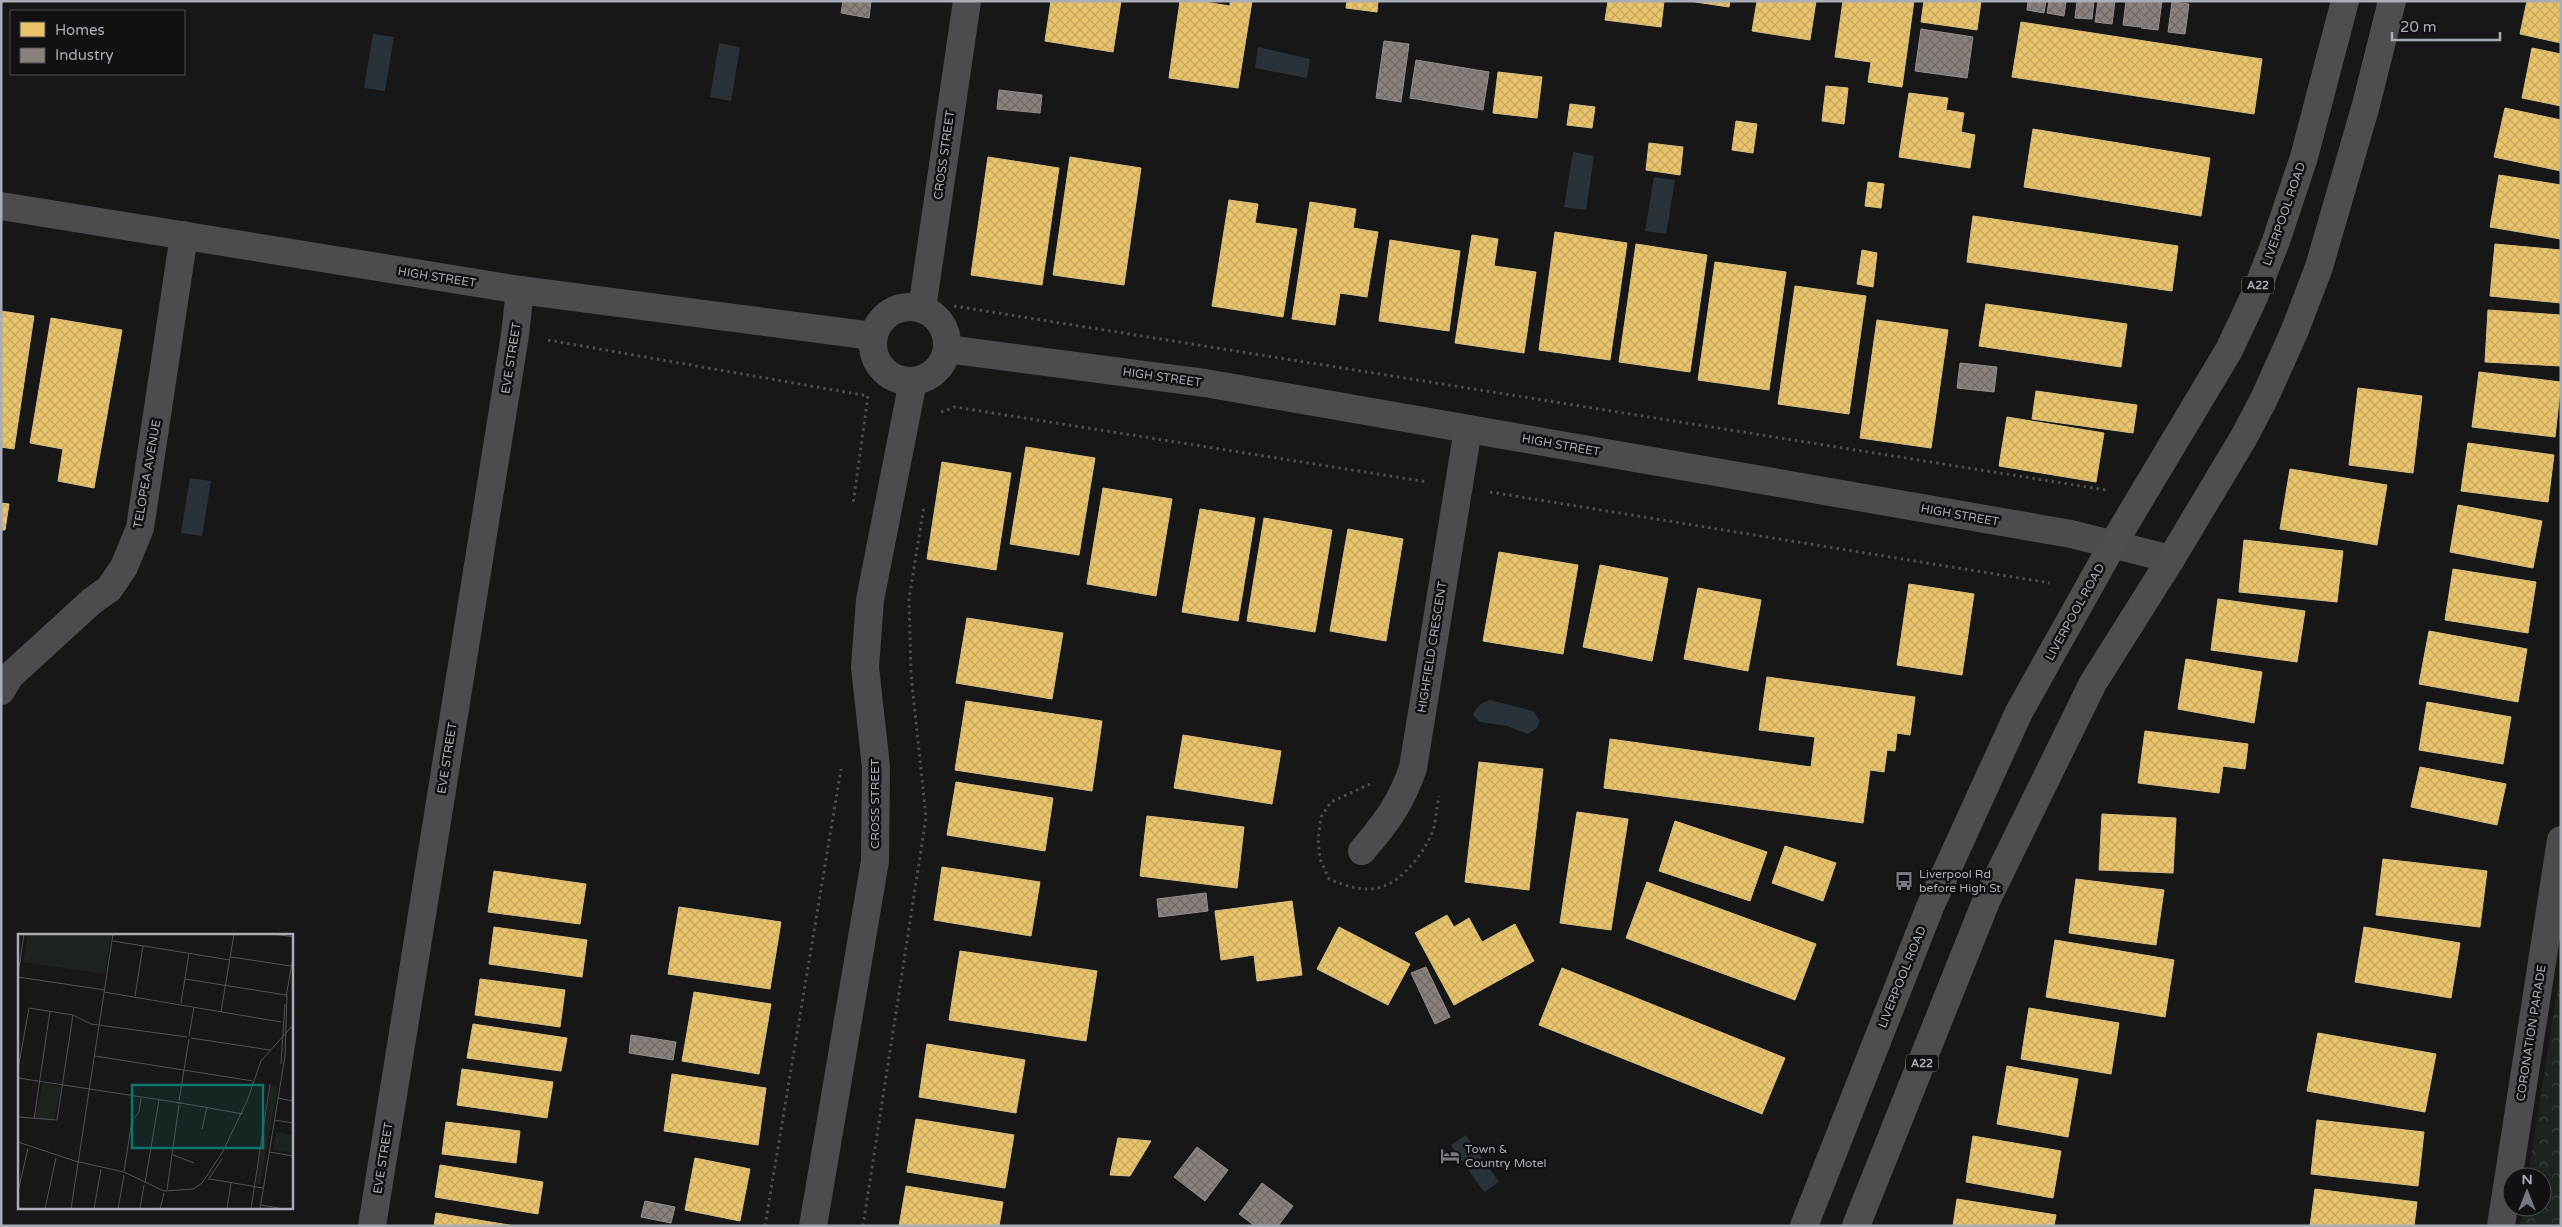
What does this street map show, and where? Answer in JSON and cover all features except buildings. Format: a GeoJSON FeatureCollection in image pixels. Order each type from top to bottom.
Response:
{"type":"FeatureCollection","features":[{"type":"Feature","properties":{"kind":"highway","name":"LIVERPOOL ROAD"},"geometry":{"type":"LineString","coordinates":[[1804,1226],[1923,925],[1971,814],[2019,712],[2113,544],[2229,350],[2254,297],[2276,241],[2304,157],[2345,1]]}},
{"type":"Feature","properties":{"kind":"highway","name":"A22"},"geometry":{"type":"LineString","coordinates":[[1856,1226],[1987,899],[2093,683],[2171,559],[2244,437],[2264,399],[2295,330],[2319,267],[2366,105],[2392,1]]}},
{"type":"Feature","properties":{"kind":"street","name":"CROSS STREET"},"geometry":{"type":"LineString","coordinates":[[922,309],[967,1]]}},
{"type":"Feature","properties":{"kind":"street","name":"HIGH STREET"},"geometry":{"type":"LineString","coordinates":[[1,206],[520,290],[874,336]]}},
{"type":"Feature","properties":{"kind":"street","name":"TELOPEA AVENUE"},"geometry":{"type":"LineString","coordinates":[[1,691],[10,676],[109,588],[124,567],[140,528],[184,236]]}},
{"type":"Feature","properties":{"kind":"street","name":"EVE STREET"},"geometry":{"type":"LineString","coordinates":[[372,1226],[516,335],[520,290]]}},
{"type":"Feature","properties":{"kind":"street"},"geometry":{"type":"LineString","coordinates":[[906,308],[922,309],[934,315],[942,324],[947,337],[948,349],[944,362],[936,372],[925,379],[913,381],[900,380],[888,374],[879,365],[874,353],[874,336],[878,324],[887,314],[906,308]]}},
{"type":"Feature","properties":{"kind":"street","name":"HIGH STREET"},"geometry":{"type":"LineString","coordinates":[[948,349],[1205,383],[2061,533],[2171,559]]}},
{"type":"Feature","properties":{"kind":"street","name":"CROSS STREET"},"geometry":{"type":"LineString","coordinates":[[813,1226],[875,861],[876,767],[865,667],[870,600],[913,381]]}},
{"type":"Feature","properties":{"kind":"street","name":"HIGHFIELD CRESCENT"},"geometry":{"type":"LineString","coordinates":[[1362,851],[1401,800],[1413,768],[1468,429]]}},
{"type":"Feature","properties":{"kind":"street","name":"CORONATION PARADE"},"geometry":{"type":"LineString","coordinates":[[2501,1226],[2561,840]]}},
{"type":"Feature","properties":{"kind":"path"},"geometry":{"type":"LineString","coordinates":[[951,305],[2106,490]]}},
{"type":"Feature","properties":{"kind":"path"},"geometry":{"type":"LineString","coordinates":[[542,339],[868,396],[853,505]]}},
{"type":"Feature","properties":{"kind":"path"},"geometry":{"type":"LineString","coordinates":[[938,421],[940,412],[955,407],[1436,484]]}},
{"type":"Feature","properties":{"kind":"path"},"geometry":{"type":"LineString","coordinates":[[1488,502],[1489,492],[2050,583]]}},
{"type":"Feature","properties":{"kind":"path"},"geometry":{"type":"LineString","coordinates":[[863,1226],[926,818],[911,674],[909,599],[924,505]]}},
{"type":"Feature","properties":{"kind":"path"},"geometry":{"type":"LineString","coordinates":[[765,1226],[843,760]]}},
{"type":"Feature","properties":{"kind":"path"},"geometry":{"type":"LineString","coordinates":[[1372,783],[1331,802],[1321,817],[1318,839],[1320,860],[1329,878],[1351,888],[1373,890],[1398,880],[1428,843],[1434,827],[1440,790]]}},
{"type":"Feature","properties":{"kind":"green space"},"geometry":{"type":"Polygon","coordinates":[[[2561,967],[2561,1226],[2520,1226],[2521,1217],[2552,1217],[2552,1167],[2530,1167],[2561,967]]]}},
{"type":"Feature","properties":{"kind":"shaded area"},"geometry":{"type":"Polygon","coordinates":[[[373,34],[394,37],[385,91],[364,88],[373,34]]]}},
{"type":"Feature","properties":{"kind":"shaded area"},"geometry":{"type":"Polygon","coordinates":[[[719,43],[740,47],[731,101],[710,97],[719,43]]]}},
{"type":"Feature","properties":{"kind":"shaded area"},"geometry":{"type":"Polygon","coordinates":[[[1258,47],[1310,59],[1307,78],[1255,68],[1258,47]]]}},
{"type":"Feature","properties":{"kind":"shaded area"},"geometry":{"type":"Polygon","coordinates":[[[1573,152],[1594,156],[1586,210],[1564,207],[1573,152]]]}},
{"type":"Feature","properties":{"kind":"shaded area"},"geometry":{"type":"Polygon","coordinates":[[[1654,177],[1675,180],[1666,234],[1645,231],[1654,177]]]}},
{"type":"Feature","properties":{"kind":"shaded area"},"geometry":{"type":"Polygon","coordinates":[[[190,478],[211,481],[202,536],[181,533],[190,478]]]}},
{"type":"Feature","properties":{"kind":"shaded area"},"geometry":{"type":"Polygon","coordinates":[[[1490,700],[1533,711],[1540,721],[1537,728],[1528,734],[1507,726],[1480,722],[1473,715],[1480,705],[1490,700]]]}},
{"type":"Feature","properties":{"kind":"shaded area"},"geometry":{"type":"Polygon","coordinates":[[[1466,1135],[1499,1182],[1484,1192],[1451,1145],[1466,1135]]]}},
{"type":"Feature","properties":{"kind":"place","name":"Liverpool Rd before High St"},"geometry":{"type":"Point","coordinates":[1904,881]}},
{"type":"Feature","properties":{"kind":"place","name":"Town & Country Motel"},"geometry":{"type":"Point","coordinates":[1450,1156]}}]}
